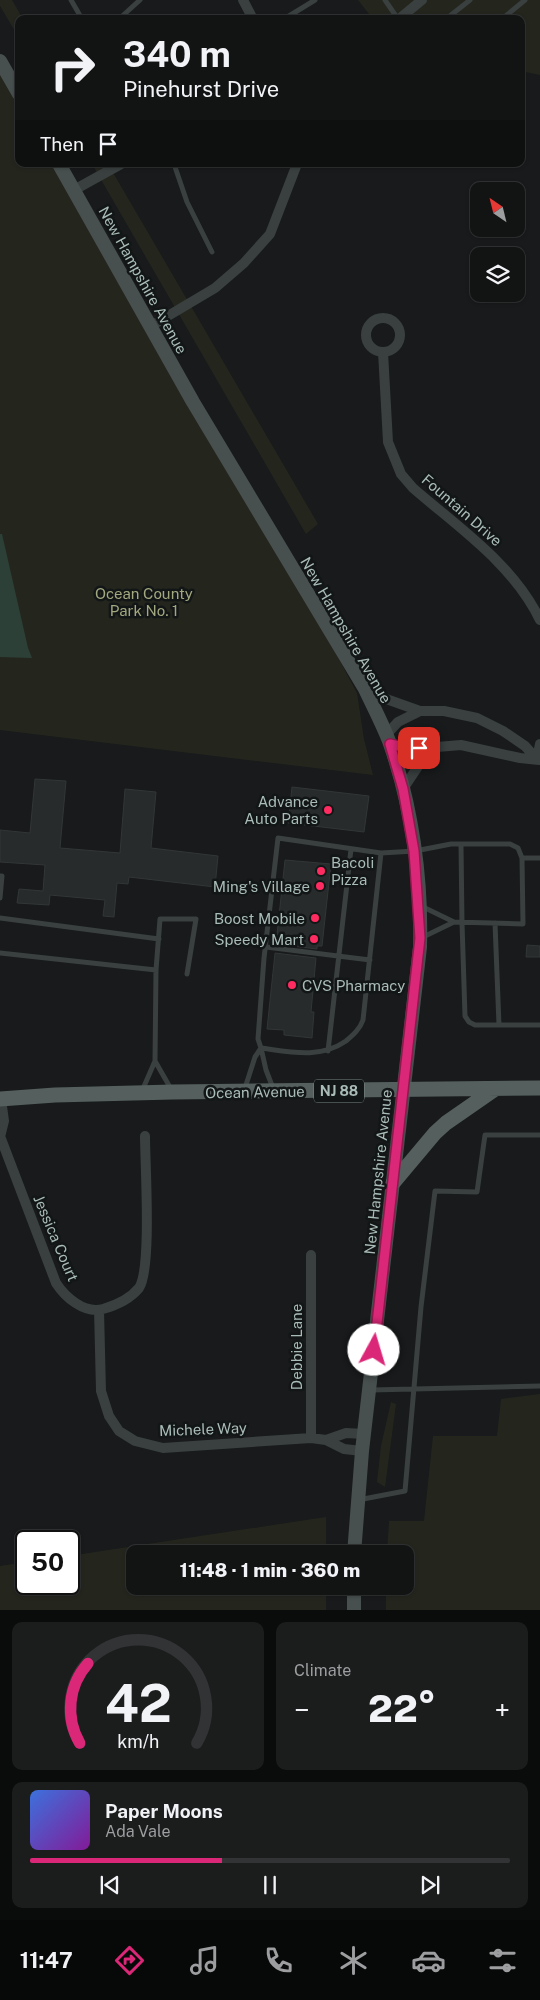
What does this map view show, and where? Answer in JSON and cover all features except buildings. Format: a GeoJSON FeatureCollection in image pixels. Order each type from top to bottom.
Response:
{"type":"FeatureCollection","features":[{"type":"Feature","properties":{"kind":"main road"},"geometry":{"type":"LineString","coordinates":[[0,61],[15,87]]}},
{"type":"Feature","properties":{"kind":"main road","name":"New Hampshire Avenue"},"geometry":{"type":"LineString","coordinates":[[61,167],[193,402],[365,689],[388,739],[403,789],[414,851],[420,905],[420,938],[362,1451],[355,1545]]}},
{"type":"Feature","properties":{"kind":"main road","name":"Ocean Avenue"},"geometry":{"type":"LineString","coordinates":[[1,1099],[55,1095],[173,1092],[540,1088]]}},
{"type":"Feature","properties":{"kind":"main road"},"geometry":{"type":"LineString","coordinates":[[393,1183],[424,1145],[446,1122],[495,1089]]}},
{"type":"Feature","properties":{"kind":"main road"},"geometry":{"type":"LineString","coordinates":[[354,1595],[354,1610]]}},
{"type":"Feature","properties":{"kind":"street"},"geometry":{"type":"LineString","coordinates":[[242,0],[251,15]]}},
{"type":"Feature","properties":{"kind":"street"},"geometry":{"type":"LineString","coordinates":[[403,15],[422,0]]}},
{"type":"Feature","properties":{"kind":"street"},"geometry":{"type":"LineString","coordinates":[[74,190],[116,167]]}},
{"type":"Feature","properties":{"kind":"street"},"geometry":{"type":"LineString","coordinates":[[151,326],[215,288],[244,263],[270,234],[296,167]]}},
{"type":"Feature","properties":{"kind":"street","name":"Fountain Drive"},"geometry":{"type":"LineString","coordinates":[[383,352],[388,442],[401,474],[412,488],[499,562],[516,581],[540,620]]}},
{"type":"Feature","properties":{"kind":"street"},"geometry":{"type":"LineString","coordinates":[[365,689],[375,696],[420,711],[444,712],[477,718],[512,737],[539,759]]}},
{"type":"Feature","properties":{"kind":"street"},"geometry":{"type":"LineString","coordinates":[[420,711],[398,722],[388,739],[408,748],[461,745],[505,755],[539,759]]}},
{"type":"Feature","properties":{"kind":"street"},"geometry":{"type":"LineString","coordinates":[[505,755],[512,737]]}},
{"type":"Feature","properties":{"kind":"street"},"geometry":{"type":"LineString","coordinates":[[539,759],[540,744]]}},
{"type":"Feature","properties":{"kind":"street"},"geometry":{"type":"LineString","coordinates":[[403,789],[419,765],[437,747]]}},
{"type":"Feature","properties":{"kind":"street","name":"Jessica Court"},"geometry":{"type":"LineString","coordinates":[[1,1099],[4,1121],[0,1137],[56,1283],[69,1299],[99,1310]]}},
{"type":"Feature","properties":{"kind":"street"},"geometry":{"type":"LineString","coordinates":[[99,1310],[124,1301],[139,1287],[145,1275],[145,1136]]}},
{"type":"Feature","properties":{"kind":"street","name":"Debbie Lane"},"geometry":{"type":"LineString","coordinates":[[311,1255],[311,1438]]}},
{"type":"Feature","properties":{"kind":"street","name":"Michele Way"},"geometry":{"type":"LineString","coordinates":[[99,1310],[101,1391],[109,1416],[119,1431],[135,1440],[163,1448],[311,1438],[326,1440],[344,1449],[362,1451]]}},
{"type":"Feature","properties":{"kind":"street","name":"Michele Way"},"geometry":{"type":"LineString","coordinates":[[326,1440],[346,1433],[364,1434]]}},
{"type":"Feature","properties":{"kind":"lane"},"geometry":{"type":"LineString","coordinates":[[71,0],[80,15]]}},
{"type":"Feature","properties":{"kind":"lane"},"geometry":{"type":"LineString","coordinates":[[123,15],[140,0]]}},
{"type":"Feature","properties":{"kind":"lane"},"geometry":{"type":"LineString","coordinates":[[291,15],[315,0]]}},
{"type":"Feature","properties":{"kind":"lane"},"geometry":{"type":"LineString","coordinates":[[385,0],[395,15]]}},
{"type":"Feature","properties":{"kind":"lane"},"geometry":{"type":"LineString","coordinates":[[451,15],[470,0]]}},
{"type":"Feature","properties":{"kind":"lane"},"geometry":{"type":"LineString","coordinates":[[507,15],[525,0]]}},
{"type":"Feature","properties":{"kind":"lane"},"geometry":{"type":"LineString","coordinates":[[175,167],[187,202],[212,252]]}},
{"type":"Feature","properties":{"kind":"lane"},"geometry":{"type":"LineString","coordinates":[[275,1092],[266,1070],[258,1039],[278,838],[381,853],[414,851],[451,844],[510,844],[518,848],[522,858],[523,924],[454,922],[420,905]]}},
{"type":"Feature","properties":{"kind":"lane"},"geometry":{"type":"LineString","coordinates":[[462,844],[465,1016],[469,1022],[475,1025],[540,1025]]}},
{"type":"Feature","properties":{"kind":"lane"},"geometry":{"type":"LineString","coordinates":[[328,1051],[351,849]]}},
{"type":"Feature","properties":{"kind":"lane"},"geometry":{"type":"LineString","coordinates":[[261,1048],[305,1053],[328,1051],[348,1039],[361,1027],[381,853]]}},
{"type":"Feature","properties":{"kind":"lane"},"geometry":{"type":"LineString","coordinates":[[522,858],[540,858]]}},
{"type":"Feature","properties":{"kind":"lane"},"geometry":{"type":"LineString","coordinates":[[0,876],[2,876],[0,898]]}},
{"type":"Feature","properties":{"kind":"lane"},"geometry":{"type":"LineString","coordinates":[[0,918],[159,939]]}},
{"type":"Feature","properties":{"kind":"lane"},"geometry":{"type":"LineString","coordinates":[[141,1093],[155,1061],[156,970],[160,919],[196,919],[187,974]]}},
{"type":"Feature","properties":{"kind":"lane"},"geometry":{"type":"LineString","coordinates":[[420,938],[454,922]]}},
{"type":"Feature","properties":{"kind":"lane"},"geometry":{"type":"LineString","coordinates":[[495,923],[498,1025]]}},
{"type":"Feature","properties":{"kind":"lane"},"geometry":{"type":"LineString","coordinates":[[266,947],[370,960]]}},
{"type":"Feature","properties":{"kind":"lane"},"geometry":{"type":"LineString","coordinates":[[0,953],[156,970]]}},
{"type":"Feature","properties":{"kind":"lane"},"geometry":{"type":"LineString","coordinates":[[244,1092],[255,1057],[261,1048]]}},
{"type":"Feature","properties":{"kind":"lane"},"geometry":{"type":"LineString","coordinates":[[155,1061],[173,1092]]}},
{"type":"Feature","properties":{"kind":"lane"},"geometry":{"type":"LineString","coordinates":[[358,1500],[405,1491],[422,1297],[436,1191],[477,1192],[485,1135],[540,1135]]}},
{"type":"Feature","properties":{"kind":"lane"},"geometry":{"type":"LineString","coordinates":[[369,1390],[540,1386]]}},
{"type":"Feature","properties":{"kind":"green space"},"geometry":{"type":"Polygon","coordinates":[[[0,0],[12,0],[21,15],[15,15],[15,31],[0,6],[0,0]]]}},
{"type":"Feature","properties":{"kind":"green space"},"geometry":{"type":"Polygon","coordinates":[[[358,0],[540,0],[540,75],[525,72],[525,15],[370,15],[358,0]]]}},
{"type":"Feature","properties":{"kind":"green space","name":"Ocean County Park No. 1"},"geometry":{"type":"Polygon","coordinates":[[[0,61],[15,87],[15,167],[61,167],[273,536],[357,693],[364,739],[373,775],[0,730],[0,61]]]}},
{"type":"Feature","properties":{"kind":"green space"},"geometry":{"type":"Polygon","coordinates":[[[94,167],[110,167],[318,524],[306,534],[94,167]]]}},
{"type":"Feature","properties":{"kind":"green space"},"geometry":{"type":"Polygon","coordinates":[[[540,1394],[540,1610],[386,1610],[386,1595],[414,1595],[414,1545],[388,1545],[389,1521],[424,1521],[433,1436],[497,1436],[501,1399],[540,1394]]]}},
{"type":"Feature","properties":{"kind":"green space"},"geometry":{"type":"Polygon","coordinates":[[[391,1402],[396,1404],[385,1487],[377,1482],[381,1446],[391,1402]]]}},
{"type":"Feature","properties":{"kind":"green space"},"geometry":{"type":"Polygon","coordinates":[[[326,1517],[326,1545],[141,1545],[326,1517]]]}},
{"type":"Feature","properties":{"kind":"green space"},"geometry":{"type":"Polygon","coordinates":[[[126,1547],[126,1595],[326,1595],[326,1610],[0,1610],[0,1566],[15,1564],[15,1595],[80,1595],[80,1554],[126,1547]]]}},
{"type":"Feature","properties":{"kind":"shaded area"},"geometry":{"type":"Polygon","coordinates":[[[0,534],[2,534],[28,648],[32,658],[0,657],[0,534]]]}},
{"type":"Feature","properties":{"kind":"place","name":"Advance Auto Parts"},"geometry":{"type":"Point","coordinates":[328,810]}},
{"type":"Feature","properties":{"kind":"place","name":"Bacoli Pizza"},"geometry":{"type":"Point","coordinates":[321,871]}},
{"type":"Feature","properties":{"kind":"place","name":"Ming's Village"},"geometry":{"type":"Point","coordinates":[320,886]}},
{"type":"Feature","properties":{"kind":"place","name":"Boost Mobile"},"geometry":{"type":"Point","coordinates":[315,918]}},
{"type":"Feature","properties":{"kind":"place","name":"Speedy Mart"},"geometry":{"type":"Point","coordinates":[314,939]}},
{"type":"Feature","properties":{"kind":"place","name":"CVS Pharmacy"},"geometry":{"type":"Point","coordinates":[292,985]}},
{"type":"Feature","properties":{"kind":"route"},"geometry":{"type":"LineString","coordinates":[[374,1350],[420,948],[420,905],[414,851],[403,789],[390,744],[408,748],[419,748]]}}]}
